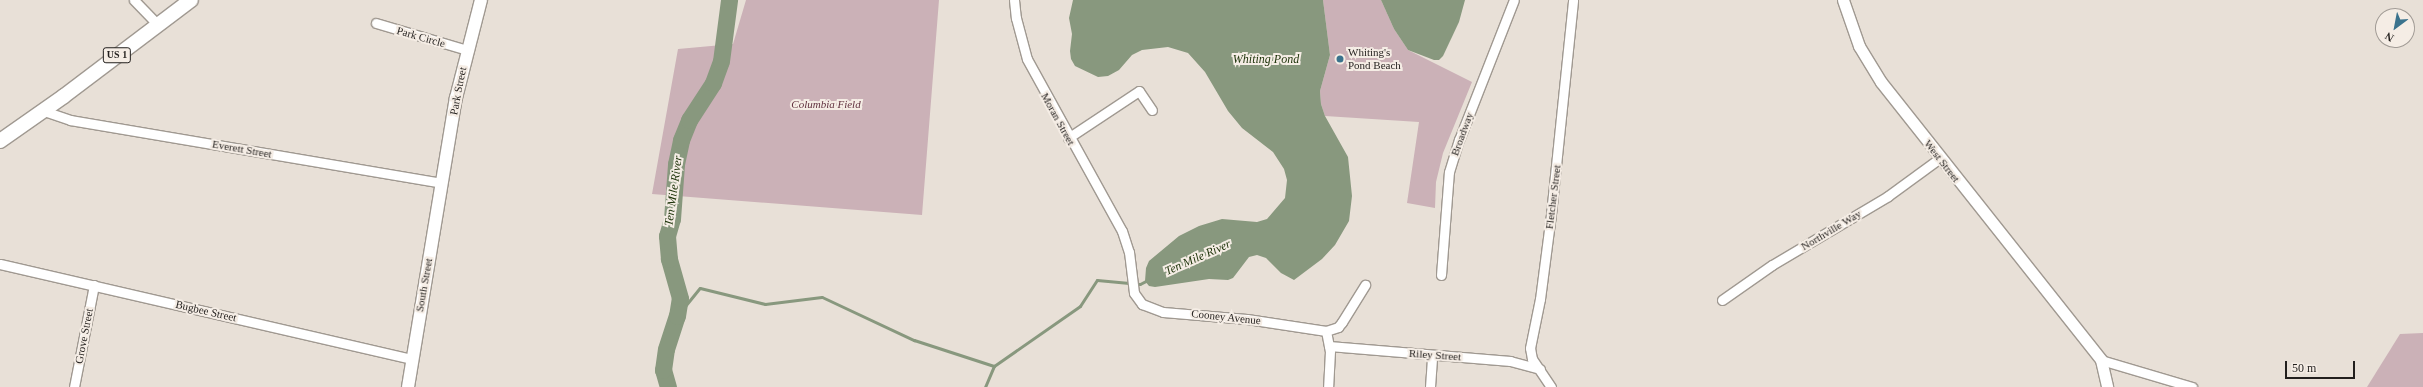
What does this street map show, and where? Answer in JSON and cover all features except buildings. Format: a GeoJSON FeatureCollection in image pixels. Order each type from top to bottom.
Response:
{"type":"FeatureCollection","features":[{"type":"Feature","properties":{"kind":"main road","name":"US 1"},"geometry":{"type":"LineString","coordinates":[[2,140],[44,111],[191,0]]}},
{"type":"Feature","properties":{"kind":"main road","name":"Park Street"},"geometry":{"type":"LineString","coordinates":[[442,183],[467,50],[481,0]]}},
{"type":"Feature","properties":{"kind":"main road","name":"South Street"},"geometry":{"type":"LineString","coordinates":[[408,387],[442,183]]}},
{"type":"Feature","properties":{"kind":"street"},"geometry":{"type":"LineString","coordinates":[[134,0],[158,25]]}},
{"type":"Feature","properties":{"kind":"street","name":"Moran Street"},"geometry":{"type":"LineString","coordinates":[[1014,0],[1016,18],[1026,59],[1068,138],[1122,231]]}},
{"type":"Feature","properties":{"kind":"street","name":"Broadway"},"geometry":{"type":"LineString","coordinates":[[1441,275],[1449,172],[1462,133],[1514,0]]}},
{"type":"Feature","properties":{"kind":"street","name":"Fletcher Street"},"geometry":{"type":"LineString","coordinates":[[1551,387],[1532,359],[1530,348],[1540,299],[1552,207],[1573,0]]}},
{"type":"Feature","properties":{"kind":"street","name":"West Street"},"geometry":{"type":"LineString","coordinates":[[1843,0],[1859,46],[1866,60],[1881,82],[2101,360]]}},
{"type":"Feature","properties":{"kind":"street","name":"Park Circle"},"geometry":{"type":"LineString","coordinates":[[376,24],[467,50]]}},
{"type":"Feature","properties":{"kind":"street"},"geometry":{"type":"LineString","coordinates":[[1068,138],[1139,91],[1152,110]]}},
{"type":"Feature","properties":{"kind":"street","name":"Everett Street"},"geometry":{"type":"LineString","coordinates":[[44,111],[70,120],[442,183]]}},
{"type":"Feature","properties":{"kind":"street","name":"Northville Way"},"geometry":{"type":"LineString","coordinates":[[1722,300],[1772,265],[1888,196],[1940,158]]}},
{"type":"Feature","properties":{"kind":"street","name":"Cooney Avenue"},"geometry":{"type":"LineString","coordinates":[[1122,231],[1129,252],[1133,284],[1137,298],[1142,304],[1154,310],[1247,319],[1326,331]]}},
{"type":"Feature","properties":{"kind":"street","name":"Bugbee Street"},"geometry":{"type":"LineString","coordinates":[[0,264],[412,359]]}},
{"type":"Feature","properties":{"kind":"street","name":"Grove Street"},"geometry":{"type":"LineString","coordinates":[[74,387],[94,285]]}},
{"type":"Feature","properties":{"kind":"street"},"geometry":{"type":"LineString","coordinates":[[1328,387],[1329,346],[1326,331],[1338,327],[1365,285]]}},
{"type":"Feature","properties":{"kind":"street","name":"Riley Street"},"geometry":{"type":"LineString","coordinates":[[1329,346],[1432,356],[1510,361],[1540,369]]}},
{"type":"Feature","properties":{"kind":"street"},"geometry":{"type":"LineString","coordinates":[[1430,387],[1432,356]]}},
{"type":"Feature","properties":{"kind":"street"},"geometry":{"type":"LineString","coordinates":[[2107,387],[2101,360],[2192,387]]}},
{"type":"Feature","properties":{"kind":"green space","name":"Columbia Field"},"geometry":{"type":"Polygon","coordinates":[[[746,0],[939,0],[922,215],[652,194],[678,49],[733,44],[746,0]]]}},
{"type":"Feature","properties":{"kind":"green space"},"geometry":{"type":"Polygon","coordinates":[[[1323,0],[1381,0],[1394,29],[1408,50],[1472,82],[1443,153],[1436,182],[1435,208],[1407,203],[1419,122],[1325,116],[1321,104],[1320,91],[1330,55],[1323,0]]]}},
{"type":"Feature","properties":{"kind":"green space"},"geometry":{"type":"Polygon","coordinates":[[[2423,333],[2423,387],[2367,387],[2400,334],[2423,333]]]}},
{"type":"Feature","properties":{"kind":"water","name":"Whiting Pond"},"geometry":{"type":"Polygon","coordinates":[[[1073,0],[1323,0],[1330,55],[1320,91],[1321,104],[1325,116],[1348,157],[1352,196],[1349,221],[1335,245],[1322,259],[1294,280],[1281,273],[1266,258],[1257,255],[1249,257],[1233,278],[1228,280],[1209,279],[1155,287],[1149,286],[1145,281],[1146,268],[1149,261],[1179,236],[1199,226],[1222,219],[1257,222],[1267,219],[1285,198],[1287,180],[1284,169],[1273,152],[1242,128],[1228,111],[1205,72],[1188,53],[1168,47],[1142,50],[1132,55],[1119,70],[1108,76],[1098,77],[1075,66],[1071,59],[1070,51],[1072,34],[1069,18],[1073,0]]]}},
{"type":"Feature","properties":{"kind":"water"},"geometry":{"type":"Polygon","coordinates":[[[1381,0],[1465,0],[1459,22],[1443,56],[1439,60],[1434,60],[1408,50],[1394,29],[1381,0]]]}},
{"type":"Feature","properties":{"kind":"waterway","name":"Ten Mile River"},"geometry":{"type":"LineString","coordinates":[[668,387],[663,370],[666,349],[677,316],[680,298],[669,259],[667,236],[672,219],[676,164],[681,140],[689,120],[713,83],[721,61],[729,0]]}},
{"type":"Feature","properties":{"kind":"waterway","name":"Ten Mile River"},"geometry":{"type":"LineString","coordinates":[[985,387],[994,366],[1080,306],[1097,280],[1140,284],[1148,280]]}},
{"type":"Feature","properties":{"kind":"waterway"},"geometry":{"type":"LineString","coordinates":[[677,316],[700,288],[765,304],[822,297],[914,340],[994,366]]}},
{"type":"Feature","properties":{"kind":"place","name":"Whiting's Pond Beach"},"geometry":{"type":"Point","coordinates":[1340,59]}}]}
